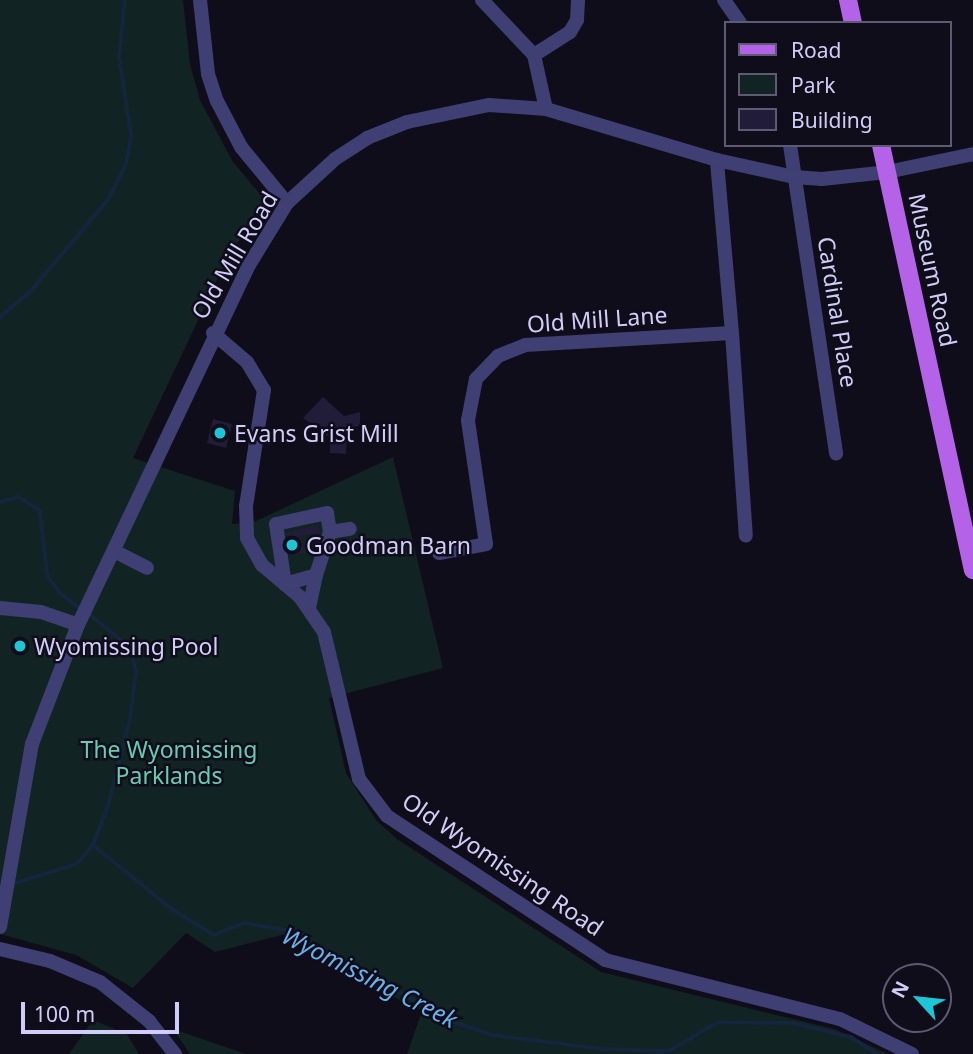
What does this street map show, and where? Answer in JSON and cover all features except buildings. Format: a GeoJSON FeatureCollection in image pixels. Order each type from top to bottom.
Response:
{"type":"FeatureCollection","features":[{"type":"Feature","properties":{"kind":"main road"},"geometry":{"type":"LineString","coordinates":[[848,0],[853,21]]}},
{"type":"Feature","properties":{"kind":"main road","name":"Museum Road"},"geometry":{"type":"LineString","coordinates":[[881,147],[973,569]]}},
{"type":"Feature","properties":{"kind":"street"},"geometry":{"type":"LineString","coordinates":[[200,0],[208,74],[217,101],[250,159],[287,202]]}},
{"type":"Feature","properties":{"kind":"street"},"geometry":{"type":"LineString","coordinates":[[482,0],[534,55],[546,109]]}},
{"type":"Feature","properties":{"kind":"street"},"geometry":{"type":"LineString","coordinates":[[534,55],[570,32],[577,20],[578,0]]}},
{"type":"Feature","properties":{"kind":"street"},"geometry":{"type":"LineString","coordinates":[[724,0],[739,21]]}},
{"type":"Feature","properties":{"kind":"street","name":"Old Mill Road"},"geometry":{"type":"LineString","coordinates":[[0,927],[7,885],[5,856],[32,744],[79,623],[94,596],[213,333],[287,202],[335,159],[368,138],[407,122],[489,105],[546,109],[717,160],[794,177],[822,179],[887,172],[973,154]]}},
{"type":"Feature","properties":{"kind":"street","name":"Cardinal Place"},"geometry":{"type":"LineString","coordinates":[[790,147],[836,454]]}},
{"type":"Feature","properties":{"kind":"street"},"geometry":{"type":"LineString","coordinates":[[717,160],[746,536]]}},
{"type":"Feature","properties":{"kind":"street","name":"Old Wyomissing Road"},"geometry":{"type":"LineString","coordinates":[[213,333],[247,362],[264,390],[246,506],[247,538],[262,565],[309,608],[332,651],[359,779],[402,828],[605,960],[840,1018],[912,1054]]}},
{"type":"Feature","properties":{"kind":"street","name":"Old Mill Lane"},"geometry":{"type":"LineString","coordinates":[[439,553],[486,544],[468,420],[476,379],[498,356],[524,345],[732,333]]}},
{"type":"Feature","properties":{"kind":"street"},"geometry":{"type":"LineString","coordinates":[[309,608],[330,532],[327,513],[276,524],[285,584],[316,575]]}},
{"type":"Feature","properties":{"kind":"street"},"geometry":{"type":"LineString","coordinates":[[330,532],[350,529]]}},
{"type":"Feature","properties":{"kind":"street"},"geometry":{"type":"LineString","coordinates":[[114,551],[148,568]]}},
{"type":"Feature","properties":{"kind":"street"},"geometry":{"type":"LineString","coordinates":[[0,608],[41,612],[79,623]]}},
{"type":"Feature","properties":{"kind":"street"},"geometry":{"type":"LineString","coordinates":[[0,949],[50,961],[100,982],[149,1021],[174,1054]]}},
{"type":"Feature","properties":{"kind":"green space","name":"The Wyomissing Parklands"},"geometry":{"type":"Polygon","coordinates":[[[0,0],[183,0],[190,64],[200,100],[233,162],[266,201],[226,261],[133,458],[235,491],[232,524],[256,521],[393,457],[443,668],[329,698],[346,773],[376,820],[397,839],[601,972],[834,1029],[888,1054],[407,1054],[422,1011],[344,973],[339,955],[326,957],[286,934],[215,952],[186,933],[133,988],[76,955],[0,934],[0,0]]]}},
{"type":"Feature","properties":{"kind":"green space"},"geometry":{"type":"Polygon","coordinates":[[[93,1020],[127,1034],[139,1054],[69,1054],[93,1020]]]}},
{"type":"Feature","properties":{"kind":"green space"},"geometry":{"type":"Polygon","coordinates":[[[173,1029],[246,1054],[190,1054],[173,1029]]]}},
{"type":"Feature","properties":{"kind":"waterway","name":"Wyomissing Creek"},"geometry":{"type":"LineString","coordinates":[[0,317],[31,291],[108,200],[126,164],[131,136],[119,58],[125,0]]}},
{"type":"Feature","properties":{"kind":"waterway","name":"Wyomissing Creek"},"geometry":{"type":"LineString","coordinates":[[0,502],[19,497],[40,510],[48,576],[61,594],[80,608]]}},
{"type":"Feature","properties":{"kind":"waterway","name":"Wyomissing Creek"},"geometry":{"type":"LineString","coordinates":[[12,884],[77,864],[93,845],[108,806],[130,720],[136,671],[129,647],[87,613]]}},
{"type":"Feature","properties":{"kind":"waterway","name":"Wyomissing Creek"},"geometry":{"type":"LineString","coordinates":[[93,845],[172,909],[214,935],[244,923],[286,930],[454,1022],[493,1035],[602,1049],[669,1051],[718,1022],[793,1023],[851,1037],[877,1054]]}},
{"type":"Feature","properties":{"kind":"place","name":"Evans Grist Mill"},"geometry":{"type":"Point","coordinates":[220,433]}},
{"type":"Feature","properties":{"kind":"place","name":"Goodman Barn"},"geometry":{"type":"Point","coordinates":[292,545]}},
{"type":"Feature","properties":{"kind":"place","name":"Wyomissing Pool"},"geometry":{"type":"Point","coordinates":[20,646]}}]}
